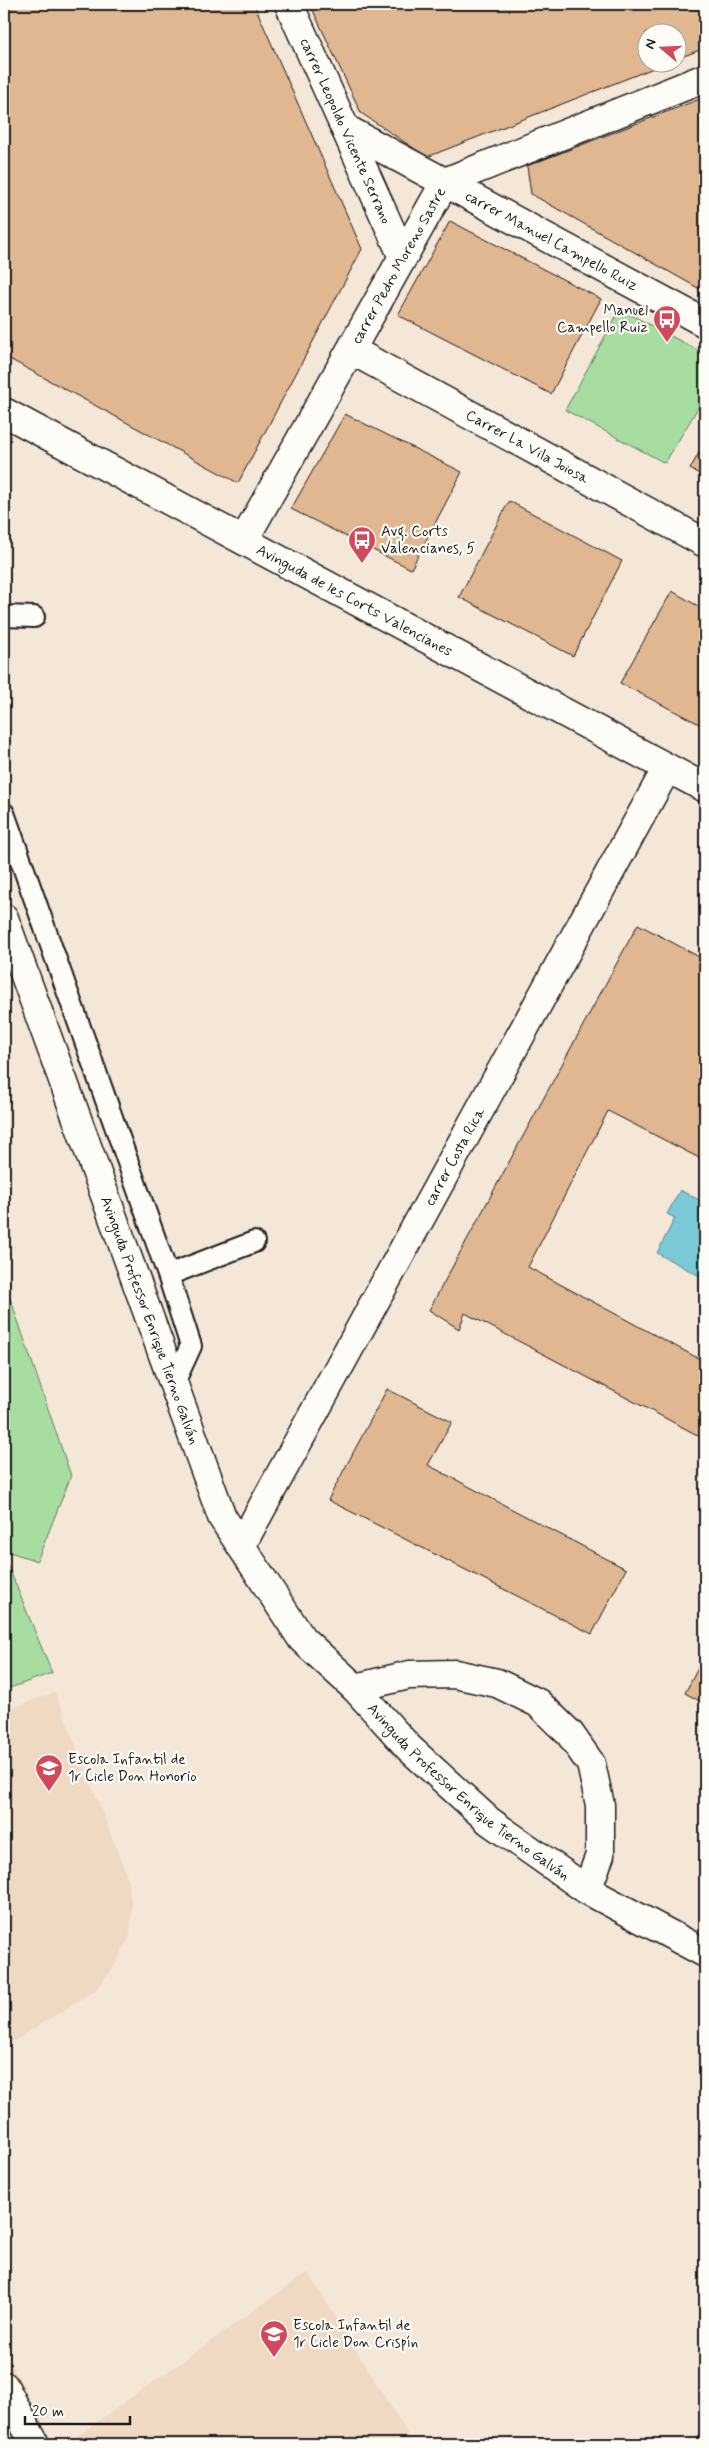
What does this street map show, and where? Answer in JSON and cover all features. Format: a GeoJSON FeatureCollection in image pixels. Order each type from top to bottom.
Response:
{"type":"FeatureCollection","features":[{"type":"Feature","properties":{"kind":"street","name":"carrer Leopoldo Vicente Serrano"},"geometry":{"type":"LineString","coordinates":[[289,4],[403,257]]}},
{"type":"Feature","properties":{"kind":"street","name":"carrer Pedro Moreno Sastre"},"geometry":{"type":"LineString","coordinates":[[244,540],[445,182],[705,78]]}},
{"type":"Feature","properties":{"kind":"street","name":"carrer Manuel Campello Ruiz"},"geometry":{"type":"LineString","coordinates":[[346,129],[705,323]]}},
{"type":"Feature","properties":{"kind":"street","name":"Carrer La Vila Joiosa"},"geometry":{"type":"LineString","coordinates":[[351,350],[705,543]]}},
{"type":"Feature","properties":{"kind":"street","name":"Avinguda de les Corts Valencianes"},"geometry":{"type":"LineString","coordinates":[[4,412],[705,788]]}},
{"type":"Feature","properties":{"kind":"street"},"geometry":{"type":"LineString","coordinates":[[4,429],[45,435]]}},
{"type":"Feature","properties":{"kind":"street","name":"carrer Costa Rica"},"geometry":{"type":"LineString","coordinates":[[241,1546],[667,768]]}},
{"type":"Feature","properties":{"kind":"street","name":"Avinguda Professor Enrique Tierno Galván"},"geometry":{"type":"LineString","coordinates":[[4,918],[222,1516],[302,1639],[355,1688],[409,1748],[489,1821],[587,1890],[705,1953]]}},
{"type":"Feature","properties":{"kind":"street","name":"Avinguda Professor Enrique Tierno Galván"},"geometry":{"type":"LineString","coordinates":[[355,1688],[408,1675],[454,1674],[497,1683],[538,1703],[570,1734],[591,1764],[600,1805],[600,1855],[587,1890]]}},
{"type":"Feature","properties":{"kind":"street"},"geometry":{"type":"LineString","coordinates":[[4,2386],[35,2444]]}},
{"type":"Feature","properties":{"kind":"lane"},"geometry":{"type":"LineString","coordinates":[[4,616],[34,617]]}},
{"type":"Feature","properties":{"kind":"lane"},"geometry":{"type":"LineString","coordinates":[[4,813],[168,1275],[191,1346],[174,1383]]}},
{"type":"Feature","properties":{"kind":"lane"},"geometry":{"type":"LineString","coordinates":[[168,1275],[254,1242]]}},
{"type":"Feature","properties":{"kind":"shaded area","name":"Escola Infantil de 1r Cicle Don Honorio"},"geometry":{"type":"Polygon","coordinates":[[[55,1692],[126,1873],[132,1906],[130,1936],[115,1965],[96,1990],[4,2047],[4,1711],[55,1692]]]}},
{"type":"Feature","properties":{"kind":"shaded area","name":"Escola Infantil de 1r Cicle Don Crispín"},"geometry":{"type":"Polygon","coordinates":[[[308,2272],[414,2444],[67,2443],[308,2272]]]}},
{"type":"Feature","properties":{"kind":"shaded area"},"geometry":{"type":"Polygon","coordinates":[[[4,2349],[53,2444],[4,2444],[4,2349]]]}},
{"type":"Feature","properties":{"kind":"green space"},"geometry":{"type":"Polygon","coordinates":[[[620,309],[705,354],[705,396],[665,463],[565,410],[620,309]]]}},
{"type":"Feature","properties":{"kind":"green space"},"geometry":{"type":"Polygon","coordinates":[[[4,1280],[71,1476],[37,1561],[4,1550],[4,1280]]]}},
{"type":"Feature","properties":{"kind":"green space"},"geometry":{"type":"Polygon","coordinates":[[[4,1556],[52,1673],[4,1690],[4,1556]]]}},
{"type":"Feature","properties":{"kind":"water"},"geometry":{"type":"Polygon","coordinates":[[[680,1190],[705,1203],[705,1279],[657,1253],[675,1218],[667,1214],[680,1190]]]}},
{"type":"Feature","properties":{"kind":"building"},"geometry":{"type":"Polygon","coordinates":[[[4,4],[254,4],[362,249],[238,483],[4,356],[4,4]]]}},
{"type":"Feature","properties":{"kind":"building"},"geometry":{"type":"Polygon","coordinates":[[[310,4],[705,4],[705,48],[686,55],[686,22],[636,22],[636,72],[644,72],[427,157],[361,113],[310,4]]]}},
{"type":"Feature","properties":{"kind":"building"},"geometry":{"type":"Polygon","coordinates":[[[705,97],[705,292],[531,194],[527,166],[705,97]]]}},
{"type":"Feature","properties":{"kind":"building"},"geometry":{"type":"Polygon","coordinates":[[[450,221],[601,299],[551,394],[398,315],[450,221]]]}},
{"type":"Feature","properties":{"kind":"building"},"geometry":{"type":"Polygon","coordinates":[[[345,414],[462,472],[411,569],[291,509],[345,414]]]}},
{"type":"Feature","properties":{"kind":"building"},"geometry":{"type":"Polygon","coordinates":[[[705,442],[705,477],[690,469],[705,442]]]}},
{"type":"Feature","properties":{"kind":"building"},"geometry":{"type":"Polygon","coordinates":[[[509,501],[622,561],[573,656],[459,597],[509,501]]]}},
{"type":"Feature","properties":{"kind":"building"},"geometry":{"type":"Polygon","coordinates":[[[672,591],[705,610],[705,727],[620,683],[672,591]]]}},
{"type":"Feature","properties":{"kind":"building"},"geometry":{"type":"Polygon","coordinates":[[[638,924],[705,960],[705,1161],[608,1111],[528,1267],[705,1362],[705,1439],[465,1313],[459,1329],[429,1310],[638,924]]]}},
{"type":"Feature","properties":{"kind":"building"},"geometry":{"type":"Polygon","coordinates":[[[387,1389],[452,1422],[428,1465],[626,1569],[592,1634],[328,1500],[387,1389]]]}},
{"type":"Feature","properties":{"kind":"building"},"geometry":{"type":"Polygon","coordinates":[[[705,1655],[705,1704],[685,1693],[705,1655]]]}},
{"type":"Feature","properties":{"kind":"place","name":"Manuel Campello Ruiz"},"geometry":{"type":"Point","coordinates":[667,343]}},
{"type":"Feature","properties":{"kind":"place","name":"Avg. Corts Valencianes, 5"},"geometry":{"type":"Point","coordinates":[362,564]}},
{"type":"Feature","properties":{"kind":"place","name":"Escola Infantil de 1r Cicle Don Honorio"},"geometry":{"type":"Point","coordinates":[49,1792]}},
{"type":"Feature","properties":{"kind":"place","name":"Escola Infantil de 1r Cicle Don Crispín"},"geometry":{"type":"Point","coordinates":[274,2358]}}]}
